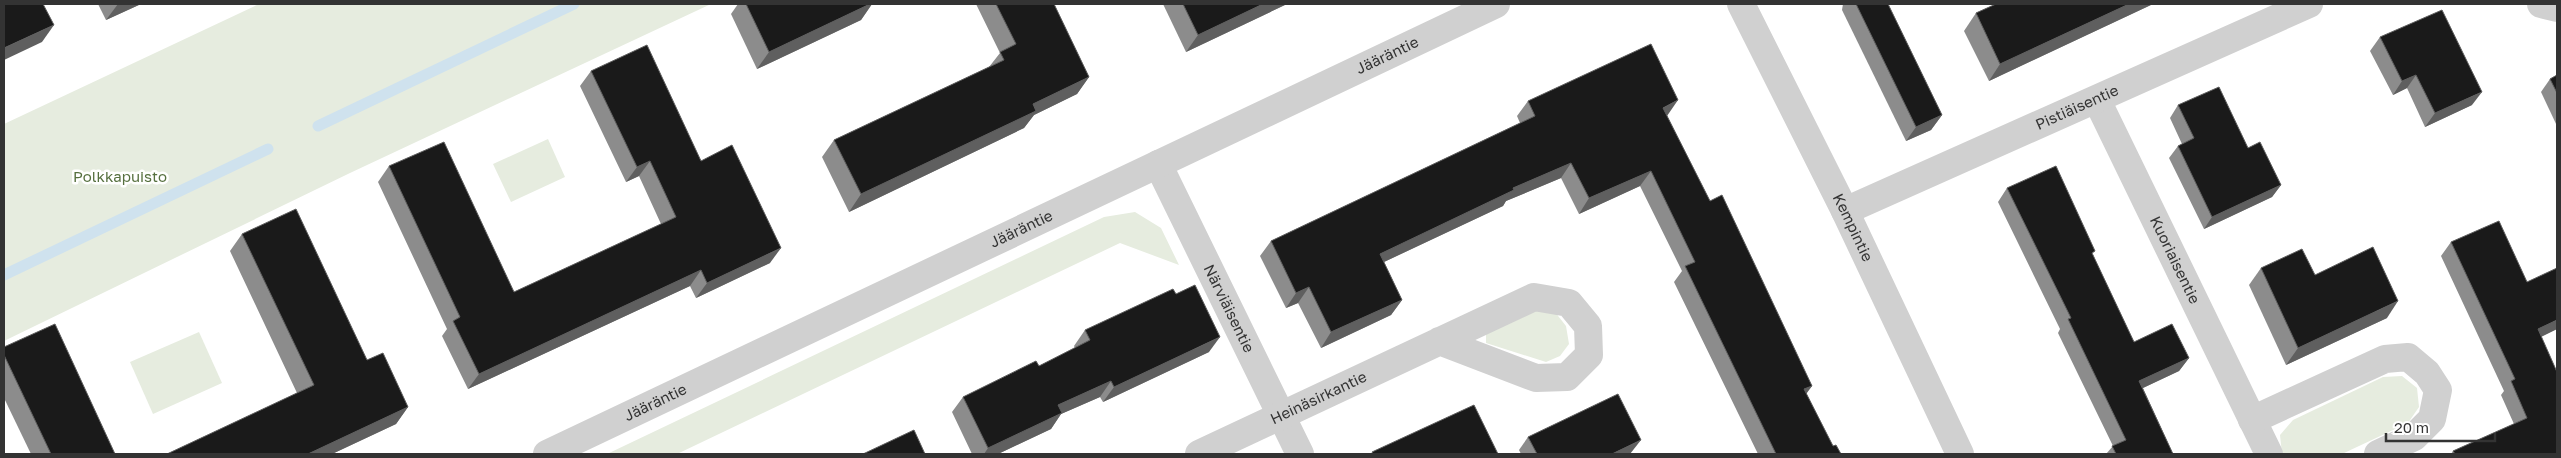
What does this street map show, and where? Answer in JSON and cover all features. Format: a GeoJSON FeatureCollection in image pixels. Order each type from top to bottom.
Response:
{"type":"FeatureCollection","features":[{"type":"Feature","properties":{"kind":"street","name":"Jääräntie"},"geometry":{"type":"LineString","coordinates":[[547,454],[1496,4]]}},
{"type":"Feature","properties":{"kind":"street","name":"Kempintie"},"geometry":{"type":"LineString","coordinates":[[1741,4],[1846,211],[1960,454]]}},
{"type":"Feature","properties":{"kind":"street","name":"Pistiäisentie"},"geometry":{"type":"LineString","coordinates":[[1846,211],[2309,4]]}},
{"type":"Feature","properties":{"kind":"street"},"geometry":{"type":"LineString","coordinates":[[2541,4],[2557,8]]}},
{"type":"Feature","properties":{"kind":"street","name":"Kuoriaisentie"},"geometry":{"type":"LineString","coordinates":[[2097,100],[2269,454]]}},
{"type":"Feature","properties":{"kind":"street","name":"Närviäisentie"},"geometry":{"type":"LineString","coordinates":[[1158,164],[1300,454]]}},
{"type":"Feature","properties":{"kind":"street","name":"Heinäsirkantie"},"geometry":{"type":"LineString","coordinates":[[1198,454],[1281,414],[1534,297],[1568,303],[1588,326],[1588,355],[1567,377],[1536,378],[1439,341]]}},
{"type":"Feature","properties":{"kind":"street"},"geometry":{"type":"LineString","coordinates":[[2252,420],[2385,359],[2408,357],[2427,373],[2438,390],[2432,419],[2414,437],[2378,454]]}},
{"type":"Feature","properties":{"kind":"green space","name":"Polkkapuisto"},"geometry":{"type":"Polygon","coordinates":[[[259,4],[711,4],[350,173],[4,341],[4,124],[259,4]]]}},
{"type":"Feature","properties":{"kind":"green space"},"geometry":{"type":"Polygon","coordinates":[[[548,139],[565,177],[511,202],[493,164],[548,139]]]}},
{"type":"Feature","properties":{"kind":"green space"},"geometry":{"type":"Polygon","coordinates":[[[1135,212],[1161,228],[1179,265],[1120,243],[677,454],[607,454],[1104,217],[1135,212]]]}},
{"type":"Feature","properties":{"kind":"green space"},"geometry":{"type":"Polygon","coordinates":[[[1538,309],[1555,312],[1566,326],[1569,344],[1560,356],[1546,362],[1486,343],[1486,333],[1538,309]]]}},
{"type":"Feature","properties":{"kind":"green space"},"geometry":{"type":"Polygon","coordinates":[[[199,332],[222,383],[153,414],[130,362],[199,332]]]}},
{"type":"Feature","properties":{"kind":"green space"},"geometry":{"type":"Polygon","coordinates":[[[2402,376],[2417,388],[2419,407],[2408,423],[2342,454],[2282,454],[2280,435],[2293,420],[2383,377],[2402,376]]]}},
{"type":"Feature","properties":{"kind":"building"},"geometry":{"type":"Polygon","coordinates":[[[4,4],[43,4],[54,25],[4,48],[4,4]]]}},
{"type":"Feature","properties":{"kind":"building"},"geometry":{"type":"Polygon","coordinates":[[[746,4],[870,4],[769,52],[746,4]]]}},
{"type":"Feature","properties":{"kind":"building"},"geometry":{"type":"Polygon","coordinates":[[[996,4],[1054,4],[1089,77],[1033,104],[1036,111],[861,194],[834,140],[1004,60],[1000,52],[1016,44],[996,4]]]}},
{"type":"Feature","properties":{"kind":"building"},"geometry":{"type":"Polygon","coordinates":[[[1183,4],[1263,4],[1198,35],[1183,4]]]}},
{"type":"Feature","properties":{"kind":"building"},"geometry":{"type":"Polygon","coordinates":[[[1856,4],[1888,4],[1942,115],[1916,127],[1856,4]]]}},
{"type":"Feature","properties":{"kind":"building"},"geometry":{"type":"Polygon","coordinates":[[[1996,4],[2129,4],[2000,64],[1976,13],[1996,4]]]}},
{"type":"Feature","properties":{"kind":"building"},"geometry":{"type":"Polygon","coordinates":[[[2442,10],[2482,92],[2435,113],[2416,75],[2402,81],[2380,37],[2442,10]]]}},
{"type":"Feature","properties":{"kind":"building"},"geometry":{"type":"Polygon","coordinates":[[[1651,44],[1678,100],[1663,108],[1710,201],[1722,195],[1812,386],[1804,389],[1833,446],[1836,445],[1841,454],[1776,454],[1685,266],[1695,262],[1651,171],[1589,198],[1571,163],[1513,188],[1514,190],[1380,254],[1402,300],[1331,332],[1309,287],[1296,293],[1271,241],[1535,116],[1528,101],[1651,44]]]}},
{"type":"Feature","properties":{"kind":"building"},"geometry":{"type":"Polygon","coordinates":[[[647,45],[701,161],[732,145],[781,248],[707,283],[701,270],[479,374],[453,321],[460,317],[389,166],[444,142],[514,292],[676,217],[650,161],[637,167],[591,71],[647,45]]]}},
{"type":"Feature","properties":{"kind":"building"},"geometry":{"type":"Polygon","coordinates":[[[2557,75],[2557,93],[2550,79],[2557,75]]]}},
{"type":"Feature","properties":{"kind":"building"},"geometry":{"type":"Polygon","coordinates":[[[2219,87],[2248,148],[2260,142],[2281,185],[2212,217],[2178,146],[2194,138],[2178,105],[2219,87]]]}},
{"type":"Feature","properties":{"kind":"building"},"geometry":{"type":"Polygon","coordinates":[[[2056,166],[2095,251],[2092,253],[2134,342],[2172,324],[2189,358],[2139,381],[2173,454],[2116,454],[2112,446],[2126,440],[2068,319],[2071,318],[2007,188],[2056,166]]]}},
{"type":"Feature","properties":{"kind":"building"},"geometry":{"type":"Polygon","coordinates":[[[296,209],[367,360],[383,353],[408,407],[308,454],[167,454],[314,385],[242,234],[296,209]]]}},
{"type":"Feature","properties":{"kind":"building"},"geometry":{"type":"Polygon","coordinates":[[[2499,221],[2527,282],[2557,268],[2557,320],[2538,329],[2557,372],[2557,454],[2455,454],[2453,451],[2527,418],[2511,381],[2515,379],[2451,242],[2499,221]]]}},
{"type":"Feature","properties":{"kind":"building"},"geometry":{"type":"Polygon","coordinates":[[[2373,247],[2398,301],[2298,348],[2261,268],[2302,249],[2315,275],[2373,247]]]}},
{"type":"Feature","properties":{"kind":"building"},"geometry":{"type":"Polygon","coordinates":[[[1195,285],[1220,337],[1114,387],[1111,381],[1058,405],[1062,413],[988,448],[963,397],[1036,361],[1039,366],[1090,340],[1085,330],[1173,289],[1176,294],[1195,285]]]}},
{"type":"Feature","properties":{"kind":"building"},"geometry":{"type":"Polygon","coordinates":[[[55,324],[115,454],[51,454],[4,355],[4,347],[55,324]]]}},
{"type":"Feature","properties":{"kind":"building"},"geometry":{"type":"Polygon","coordinates":[[[1618,394],[1641,440],[1612,454],[1537,454],[1528,437],[1618,394]]]}},
{"type":"Feature","properties":{"kind":"building"},"geometry":{"type":"Polygon","coordinates":[[[1474,405],[1498,454],[1373,454],[1372,452],[1474,405]]]}},
{"type":"Feature","properties":{"kind":"building"},"geometry":{"type":"Polygon","coordinates":[[[914,430],[925,454],[863,454],[914,430]]]}},
{"type":"Feature","properties":{"kind":"waterway"},"geometry":{"type":"LineString","coordinates":[[318,126],[574,4]]}},
{"type":"Feature","properties":{"kind":"waterway"},"geometry":{"type":"LineString","coordinates":[[4,275],[268,149]]}}]}
